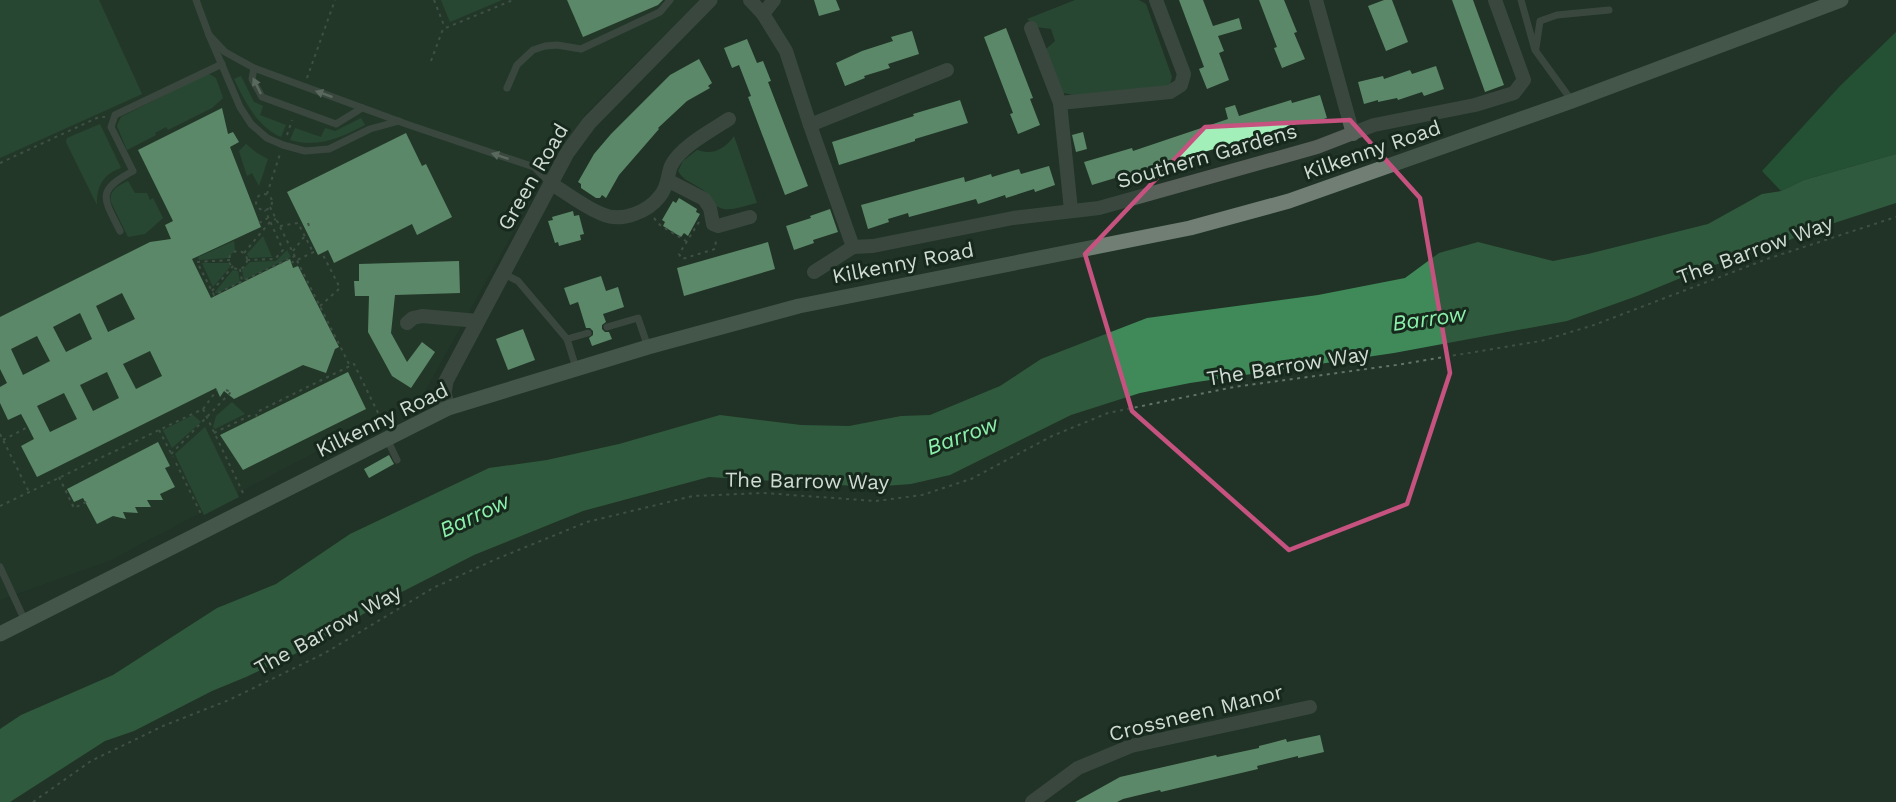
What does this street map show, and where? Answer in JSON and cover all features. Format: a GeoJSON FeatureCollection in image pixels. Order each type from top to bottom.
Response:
{"type":"FeatureCollection","features":[{"type":"Feature","properties":{"kind":"main road","name":"Kilkenny Road"},"geometry":{"type":"LineString","coordinates":[[0,634],[448,408],[648,347],[798,306],[1190,228],[1289,201],[1572,101],[1811,5],[1840,0]]}},
{"type":"Feature","properties":{"kind":"street","name":"Green Road"},"geometry":{"type":"LineString","coordinates":[[448,408],[444,393],[446,381],[567,153],[589,123],[710,0]]}},
{"type":"Feature","properties":{"kind":"street"},"geometry":{"type":"LineString","coordinates":[[750,0],[763,14],[786,51],[853,247]]}},
{"type":"Feature","properties":{"kind":"street"},"geometry":{"type":"LineString","coordinates":[[763,14],[774,0]]}},
{"type":"Feature","properties":{"kind":"street"},"geometry":{"type":"LineString","coordinates":[[1060,103],[1170,92],[1181,85],[1184,74],[1156,0]]}},
{"type":"Feature","properties":{"kind":"street"},"geometry":{"type":"LineString","coordinates":[[1317,0],[1353,134]]}},
{"type":"Feature","properties":{"kind":"street","name":"Southern Gardens"},"geometry":{"type":"LineString","coordinates":[[814,272],[853,247],[873,246],[1013,218],[1099,208],[1317,147],[1374,125],[1475,105],[1514,93],[1524,80],[1496,0]]}},
{"type":"Feature","properties":{"kind":"street"},"geometry":{"type":"LineString","coordinates":[[1031,28],[1060,103],[1071,210]]}},
{"type":"Feature","properties":{"kind":"street"},"geometry":{"type":"LineString","coordinates":[[810,125],[947,70]]}},
{"type":"Feature","properties":{"kind":"street"},"geometry":{"type":"LineString","coordinates":[[550,183],[601,214],[611,217],[635,214],[646,209],[660,196],[669,181],[671,166],[685,149],[729,118]]}},
{"type":"Feature","properties":{"kind":"street"},"geometry":{"type":"LineString","coordinates":[[669,181],[704,199],[710,208],[714,224],[718,226],[750,217]]}},
{"type":"Feature","properties":{"kind":"street"},"geometry":{"type":"LineString","coordinates":[[407,323],[413,318],[422,316],[478,321]]}},
{"type":"Feature","properties":{"kind":"street","name":"Crossneen Manor"},"geometry":{"type":"LineString","coordinates":[[1032,802],[1078,768],[1131,746],[1310,707]]}},
{"type":"Feature","properties":{"kind":"lane"},"geometry":{"type":"LineString","coordinates":[[196,0],[208,34],[240,106],[251,124],[267,138],[283,146],[305,151],[329,149],[370,129],[399,121]]}},
{"type":"Feature","properties":{"kind":"lane"},"geometry":{"type":"LineString","coordinates":[[507,88],[517,64],[533,50],[557,45],[581,49],[660,12],[670,0]]}},
{"type":"Feature","properties":{"kind":"lane"},"geometry":{"type":"LineString","coordinates":[[1521,0],[1535,50],[1572,101]]}},
{"type":"Feature","properties":{"kind":"lane"},"geometry":{"type":"LineString","coordinates":[[1535,50],[1540,21],[1557,15],[1609,10]]}},
{"type":"Feature","properties":{"kind":"lane"},"geometry":{"type":"LineString","coordinates":[[208,34],[225,52],[254,69],[534,167],[550,183]]}},
{"type":"Feature","properties":{"kind":"lane"},"geometry":{"type":"LineString","coordinates":[[120,231],[105,202],[107,191],[114,181],[133,171],[111,127],[115,115],[222,64]]}},
{"type":"Feature","properties":{"kind":"lane"},"geometry":{"type":"LineString","coordinates":[[254,69],[252,79],[262,97],[336,124],[362,108]]}},
{"type":"Feature","properties":{"kind":"lane"},"geometry":{"type":"LineString","coordinates":[[502,273],[518,281],[567,339],[576,368]]}},
{"type":"Feature","properties":{"kind":"lane"},"geometry":{"type":"LineString","coordinates":[[607,327],[638,318],[648,347]]}},
{"type":"Feature","properties":{"kind":"lane"},"geometry":{"type":"LineString","coordinates":[[567,339],[588,333]]}},
{"type":"Feature","properties":{"kind":"lane"},"geometry":{"type":"LineString","coordinates":[[389,438],[397,460]]}},
{"type":"Feature","properties":{"kind":"lane"},"geometry":{"type":"LineString","coordinates":[[0,567],[25,621]]}},
{"type":"Feature","properties":{"kind":"path"},"geometry":{"type":"LineString","coordinates":[[434,0],[445,28]]}},
{"type":"Feature","properties":{"kind":"path"},"geometry":{"type":"LineString","coordinates":[[432,62],[443,29],[513,0]]}},
{"type":"Feature","properties":{"kind":"path"},"geometry":{"type":"LineString","coordinates":[[0,163],[99,117],[114,118]]}},
{"type":"Feature","properties":{"kind":"path"},"geometry":{"type":"LineString","coordinates":[[265,210],[270,207],[272,201],[271,197],[263,194],[259,196],[256,203],[258,207],[265,210],[283,249]]}},
{"type":"Feature","properties":{"kind":"path"},"geometry":{"type":"LineString","coordinates":[[270,207],[350,366]]}},
{"type":"Feature","properties":{"kind":"path"},"geometry":{"type":"LineString","coordinates":[[710,208],[701,217],[679,254],[682,259],[715,249],[718,226]]}},
{"type":"Feature","properties":{"kind":"path"},"geometry":{"type":"LineString","coordinates":[[646,209],[660,225],[687,241]]}},
{"type":"Feature","properties":{"kind":"path","name":"The Barrow Way"},"geometry":{"type":"LineString","coordinates":[[33,802],[91,761],[163,726],[229,700],[325,653],[433,588],[587,522],[693,496],[763,492],[876,501],[921,495],[971,479],[1052,436],[1108,413],[1234,387],[1338,371],[1396,365],[1541,341],[1594,325],[1767,260],[1896,217]]}},
{"type":"Feature","properties":{"kind":"path"},"geometry":{"type":"LineString","coordinates":[[259,223],[268,218]]}},
{"type":"Feature","properties":{"kind":"path"},"geometry":{"type":"LineString","coordinates":[[244,253],[270,222],[276,219]]}},
{"type":"Feature","properties":{"kind":"path"},"geometry":{"type":"LineString","coordinates":[[230,260],[197,262],[214,296],[314,252],[299,222],[281,228],[276,234]]}},
{"type":"Feature","properties":{"kind":"path"},"geometry":{"type":"LineString","coordinates":[[293,251],[304,236]]}},
{"type":"Feature","properties":{"kind":"path"},"geometry":{"type":"LineString","coordinates":[[247,260],[275,259],[283,249],[290,246]]}},
{"type":"Feature","properties":{"kind":"path"},"geometry":{"type":"LineString","coordinates":[[855,294],[873,246]]}},
{"type":"Feature","properties":{"kind":"path"},"geometry":{"type":"LineString","coordinates":[[236,251],[244,253],[247,260],[245,266],[240,268],[233,266],[230,260],[231,255],[236,251]]}},
{"type":"Feature","properties":{"kind":"path"},"geometry":{"type":"LineString","coordinates":[[320,306],[340,288],[322,253]]}},
{"type":"Feature","properties":{"kind":"path"},"geometry":{"type":"LineString","coordinates":[[291,263],[296,258]]}},
{"type":"Feature","properties":{"kind":"path"},"geometry":{"type":"LineString","coordinates":[[212,291],[233,266]]}},
{"type":"Feature","properties":{"kind":"path"},"geometry":{"type":"LineString","coordinates":[[240,268],[242,282]]}},
{"type":"Feature","properties":{"kind":"path"},"geometry":{"type":"LineString","coordinates":[[259,411],[354,364],[389,438]]}},
{"type":"Feature","properties":{"kind":"path"},"geometry":{"type":"LineString","coordinates":[[0,506],[203,409],[217,390]]}},
{"type":"Feature","properties":{"kind":"path"},"geometry":{"type":"LineString","coordinates":[[159,429],[172,455],[232,393],[226,390]]}},
{"type":"Feature","properties":{"kind":"path"},"geometry":{"type":"LineString","coordinates":[[263,408],[265,413]]}},
{"type":"Feature","properties":{"kind":"path"},"geometry":{"type":"LineString","coordinates":[[203,409],[251,509]]}},
{"type":"Feature","properties":{"kind":"path"},"geometry":{"type":"LineString","coordinates":[[214,433],[250,417]]}},
{"type":"Feature","properties":{"kind":"path"},"geometry":{"type":"LineString","coordinates":[[28,427],[1,437],[28,492]]}},
{"type":"Feature","properties":{"kind":"path"},"geometry":{"type":"LineString","coordinates":[[176,463],[208,529]]}},
{"type":"Feature","properties":{"kind":"path"},"geometry":{"type":"LineString","coordinates":[[59,477],[74,508],[90,500]]}},
{"type":"Feature","properties":{"kind":"highlighted area"},"geometry":{"type":"Polygon","coordinates":[[[1350,120],[1420,198],[1450,373],[1407,504],[1289,550],[1132,411],[1085,254],[1205,127],[1350,120]]]}},
{"type":"Feature","properties":{"kind":"shaded area"},"geometry":{"type":"Polygon","coordinates":[[[0,0],[699,0],[585,114],[565,145],[549,157],[539,159],[529,174],[532,184],[531,200],[423,395],[111,560],[0,600],[0,0]]]}},
{"type":"Feature","properties":{"kind":"shaded area"},"geometry":{"type":"Polygon","coordinates":[[[0,0],[99,0],[142,94],[0,158],[0,0]]]}},
{"type":"Feature","properties":{"kind":"shaded area"},"geometry":{"type":"Polygon","coordinates":[[[441,0],[502,0],[450,22],[441,0]]]}},
{"type":"Feature","properties":{"kind":"shaded area"},"geometry":{"type":"Polygon","coordinates":[[[1075,0],[1139,0],[1146,4],[1172,77],[1170,84],[1165,87],[1073,95],[1060,92],[1046,49],[1055,41],[1051,29],[1036,27],[1027,19],[1075,0]]]}},
{"type":"Feature","properties":{"kind":"shaded area"},"geometry":{"type":"Polygon","coordinates":[[[1896,32],[1896,154],[1804,180],[1781,191],[1762,171],[1840,86],[1896,32]]]}},
{"type":"Feature","properties":{"kind":"shaded area"},"geometry":{"type":"Polygon","coordinates":[[[209,74],[216,78],[223,98],[212,108],[168,130],[166,127],[155,133],[156,135],[127,150],[117,126],[121,117],[209,74]]]}},
{"type":"Feature","properties":{"kind":"shaded area"},"geometry":{"type":"Polygon","coordinates":[[[241,76],[254,102],[263,106],[260,115],[286,125],[281,137],[258,120],[234,79],[241,76]]]}},
{"type":"Feature","properties":{"kind":"shaded area"},"geometry":{"type":"Polygon","coordinates":[[[361,118],[365,125],[329,140],[310,143],[290,140],[295,128],[321,137],[325,128],[335,131],[361,118]]]}},
{"type":"Feature","properties":{"kind":"shaded area"},"geometry":{"type":"Polygon","coordinates":[[[100,124],[121,168],[102,182],[99,187],[97,205],[66,142],[67,138],[100,124]]]}},
{"type":"Feature","properties":{"kind":"shaded area"},"geometry":{"type":"Polygon","coordinates":[[[734,136],[757,203],[727,209],[717,206],[708,194],[685,179],[678,171],[683,161],[697,150],[708,152],[718,150],[734,136]]]}},
{"type":"Feature","properties":{"kind":"shaded area"},"geometry":{"type":"Polygon","coordinates":[[[246,144],[268,159],[259,186],[252,173],[247,176],[239,151],[246,144]]]}},
{"type":"Feature","properties":{"kind":"shaded area"},"geometry":{"type":"Polygon","coordinates":[[[128,181],[135,193],[147,193],[150,200],[153,198],[163,218],[145,234],[128,237],[111,202],[111,194],[128,181]]]}},
{"type":"Feature","properties":{"kind":"shaded area"},"geometry":{"type":"Polygon","coordinates":[[[263,236],[272,257],[249,258],[247,254],[263,236]]]}},
{"type":"Feature","properties":{"kind":"shaded area"},"geometry":{"type":"Polygon","coordinates":[[[234,241],[235,250],[228,258],[199,260],[198,257],[234,241]]]}},
{"type":"Feature","properties":{"kind":"shaded area"},"geometry":{"type":"Polygon","coordinates":[[[287,250],[291,257],[244,280],[242,270],[250,262],[276,261],[287,250]]]}},
{"type":"Feature","properties":{"kind":"shaded area"},"geometry":{"type":"Polygon","coordinates":[[[202,263],[228,263],[230,267],[213,287],[202,263]]]}},
{"type":"Feature","properties":{"kind":"shaded area"},"geometry":{"type":"Polygon","coordinates":[[[233,270],[238,271],[240,282],[216,294],[215,292],[233,270]]]}},
{"type":"Feature","properties":{"kind":"shaded area"},"geometry":{"type":"Polygon","coordinates":[[[232,402],[245,414],[215,429],[213,427],[216,416],[232,402]]]}},
{"type":"Feature","properties":{"kind":"shaded area"},"geometry":{"type":"Polygon","coordinates":[[[193,415],[201,422],[172,448],[163,430],[193,415]]]}},
{"type":"Feature","properties":{"kind":"shaded area"},"geometry":{"type":"Polygon","coordinates":[[[205,427],[239,497],[204,515],[175,454],[205,427]]]}},
{"type":"Feature","properties":{"kind":"water","name":"Barrow"},"geometry":{"type":"Polygon","coordinates":[[[1896,154],[1896,203],[1705,268],[1567,321],[1394,353],[1190,383],[1140,393],[1071,415],[950,475],[911,484],[871,487],[709,477],[583,511],[474,555],[392,597],[299,652],[212,691],[134,731],[105,741],[10,802],[0,802],[0,729],[21,715],[113,675],[217,608],[276,584],[350,534],[489,468],[547,460],[619,444],[720,415],[801,425],[849,426],[901,416],[930,415],[1000,386],[1041,359],[1147,318],[1318,295],[1405,278],[1439,253],[1478,242],[1553,261],[1588,254],[1708,224],[1762,194],[1781,191],[1804,180],[1896,154]]]}},
{"type":"Feature","properties":{"kind":"building"},"geometry":{"type":"Polygon","coordinates":[[[567,0],[663,0],[658,5],[583,37],[567,0]]]}},
{"type":"Feature","properties":{"kind":"building"},"geometry":{"type":"Polygon","coordinates":[[[814,0],[836,0],[840,10],[819,16],[814,0]]]}},
{"type":"Feature","properties":{"kind":"building"},"geometry":{"type":"Polygon","coordinates":[[[1179,0],[1203,0],[1213,26],[1239,18],[1242,29],[1218,36],[1224,51],[1219,53],[1229,80],[1207,89],[1199,69],[1204,67],[1179,0]]]}},
{"type":"Feature","properties":{"kind":"building"},"geometry":{"type":"Polygon","coordinates":[[[1259,0],[1284,0],[1305,59],[1282,68],[1274,48],[1277,47],[1259,0]]]}},
{"type":"Feature","properties":{"kind":"building"},"geometry":{"type":"Polygon","coordinates":[[[1384,0],[1392,0],[1408,42],[1386,51],[1368,6],[1384,0]]]}},
{"type":"Feature","properties":{"kind":"building"},"geometry":{"type":"Polygon","coordinates":[[[1452,0],[1473,0],[1504,85],[1485,92],[1452,0]]]}},
{"type":"Feature","properties":{"kind":"building"},"geometry":{"type":"Polygon","coordinates":[[[1006,28],[1033,98],[1030,99],[1040,125],[1018,134],[1010,114],[1013,113],[984,37],[1006,28]]]}},
{"type":"Feature","properties":{"kind":"building"},"geometry":{"type":"Polygon","coordinates":[[[912,31],[919,54],[888,64],[890,68],[864,76],[865,78],[845,86],[836,63],[862,51],[893,41],[891,37],[912,31]]]}},
{"type":"Feature","properties":{"kind":"building"},"geometry":{"type":"Polygon","coordinates":[[[747,39],[757,63],[763,61],[771,81],[768,82],[808,186],[785,195],[748,97],[751,96],[739,65],[732,68],[724,48],[747,39]]]}},
{"type":"Feature","properties":{"kind":"building"},"geometry":{"type":"Polygon","coordinates":[[[699,59],[712,83],[708,86],[710,88],[687,101],[658,128],[619,175],[606,198],[602,195],[596,198],[581,188],[578,182],[594,154],[611,134],[670,75],[699,59]]]}},
{"type":"Feature","properties":{"kind":"building"},"geometry":{"type":"Polygon","coordinates":[[[1436,66],[1444,89],[1424,96],[1422,92],[1398,100],[1397,98],[1378,102],[1378,100],[1364,104],[1358,82],[1383,76],[1384,79],[1410,70],[1412,74],[1436,66]]]}},
{"type":"Feature","properties":{"kind":"building"},"geometry":{"type":"Polygon","coordinates":[[[1320,95],[1327,118],[1307,124],[1306,121],[1146,172],[1145,169],[1092,185],[1084,162],[1132,148],[1133,151],[1228,119],[1225,108],[1235,105],[1239,116],[1291,100],[1292,103],[1320,95]]]}},
{"type":"Feature","properties":{"kind":"building"},"geometry":{"type":"Polygon","coordinates":[[[960,100],[968,123],[839,165],[832,142],[960,100]]]}},
{"type":"Feature","properties":{"kind":"building"},"geometry":{"type":"Polygon","coordinates":[[[222,108],[228,134],[233,132],[239,142],[230,147],[261,227],[192,259],[211,298],[290,259],[293,268],[298,266],[339,347],[335,349],[326,373],[303,365],[234,399],[224,391],[220,397],[216,388],[37,477],[21,446],[34,439],[28,427],[21,414],[8,420],[0,403],[0,387],[7,383],[0,369],[0,317],[150,242],[171,239],[165,225],[173,221],[138,150],[222,108]],[[122,293],[96,306],[108,332],[135,319],[122,293]],[[80,313],[53,327],[66,352],[92,339],[80,313]],[[37,336],[11,349],[23,375],[50,361],[37,336]],[[150,351],[123,364],[136,389],[162,376],[150,351]],[[107,372],[80,385],[93,411],[119,398],[107,372]],[[64,393],[37,406],[50,432],[77,419],[64,393]]]}},
{"type":"Feature","properties":{"kind":"building"},"geometry":{"type":"Polygon","coordinates":[[[1083,132],[1087,149],[1076,152],[1072,135],[1083,132]]]}},
{"type":"Feature","properties":{"kind":"building"},"geometry":{"type":"Polygon","coordinates":[[[406,133],[422,166],[426,164],[452,217],[417,235],[412,224],[334,263],[328,250],[318,255],[287,192],[406,133]]]}},
{"type":"Feature","properties":{"kind":"building"},"geometry":{"type":"Polygon","coordinates":[[[1049,166],[1055,185],[1035,192],[1034,189],[1006,198],[1005,195],[978,204],[976,199],[909,217],[908,213],[888,219],[889,222],[868,229],[861,205],[964,177],[965,182],[991,174],[992,177],[1019,169],[1021,174],[1049,166]]]}},
{"type":"Feature","properties":{"kind":"building"},"geometry":{"type":"Polygon","coordinates":[[[679,198],[697,209],[696,212],[700,214],[688,236],[684,233],[681,237],[663,226],[665,222],[662,220],[673,201],[676,203],[679,198]]]}},
{"type":"Feature","properties":{"kind":"building"},"geometry":{"type":"Polygon","coordinates":[[[830,209],[838,232],[813,240],[814,243],[794,250],[786,226],[830,209]]]}},
{"type":"Feature","properties":{"kind":"building"},"geometry":{"type":"Polygon","coordinates":[[[573,211],[574,216],[579,215],[584,234],[580,235],[581,240],[559,246],[558,242],[555,243],[548,221],[553,220],[552,217],[573,211]]]}},
{"type":"Feature","properties":{"kind":"building"},"geometry":{"type":"Polygon","coordinates":[[[768,242],[775,269],[684,296],[677,268],[768,242]]]}},
{"type":"Feature","properties":{"kind":"building"},"geometry":{"type":"Polygon","coordinates":[[[459,261],[460,293],[395,295],[391,333],[407,362],[422,342],[435,352],[411,388],[392,376],[368,332],[369,296],[355,296],[354,281],[359,281],[359,264],[459,261]]]}},
{"type":"Feature","properties":{"kind":"building"},"geometry":{"type":"Polygon","coordinates":[[[601,276],[606,291],[618,287],[624,307],[603,314],[606,322],[602,325],[602,329],[609,332],[612,339],[592,346],[589,338],[593,335],[593,331],[586,328],[578,302],[570,305],[564,288],[601,276]]]}},
{"type":"Feature","properties":{"kind":"building"},"geometry":{"type":"Polygon","coordinates":[[[523,329],[535,360],[508,370],[496,339],[523,329]]]}},
{"type":"Feature","properties":{"kind":"building"},"geometry":{"type":"Polygon","coordinates":[[[348,372],[366,409],[243,470],[220,435],[348,372]]]}},
{"type":"Feature","properties":{"kind":"building"},"geometry":{"type":"Polygon","coordinates":[[[158,442],[170,466],[165,468],[175,487],[160,494],[163,500],[147,500],[151,507],[135,507],[138,513],[123,512],[126,519],[113,516],[97,524],[83,498],[74,502],[67,489],[158,442]]]}},
{"type":"Feature","properties":{"kind":"building"},"geometry":{"type":"Polygon","coordinates":[[[389,455],[394,464],[369,478],[364,469],[389,455]]]}},
{"type":"Feature","properties":{"kind":"building"},"geometry":{"type":"Polygon","coordinates":[[[1320,735],[1324,752],[1298,758],[1298,756],[1257,766],[1258,769],[1161,792],[1160,790],[1117,802],[1075,802],[1120,777],[1216,755],[1217,757],[1259,748],[1259,746],[1286,739],[1287,742],[1320,735]]]}}]}
